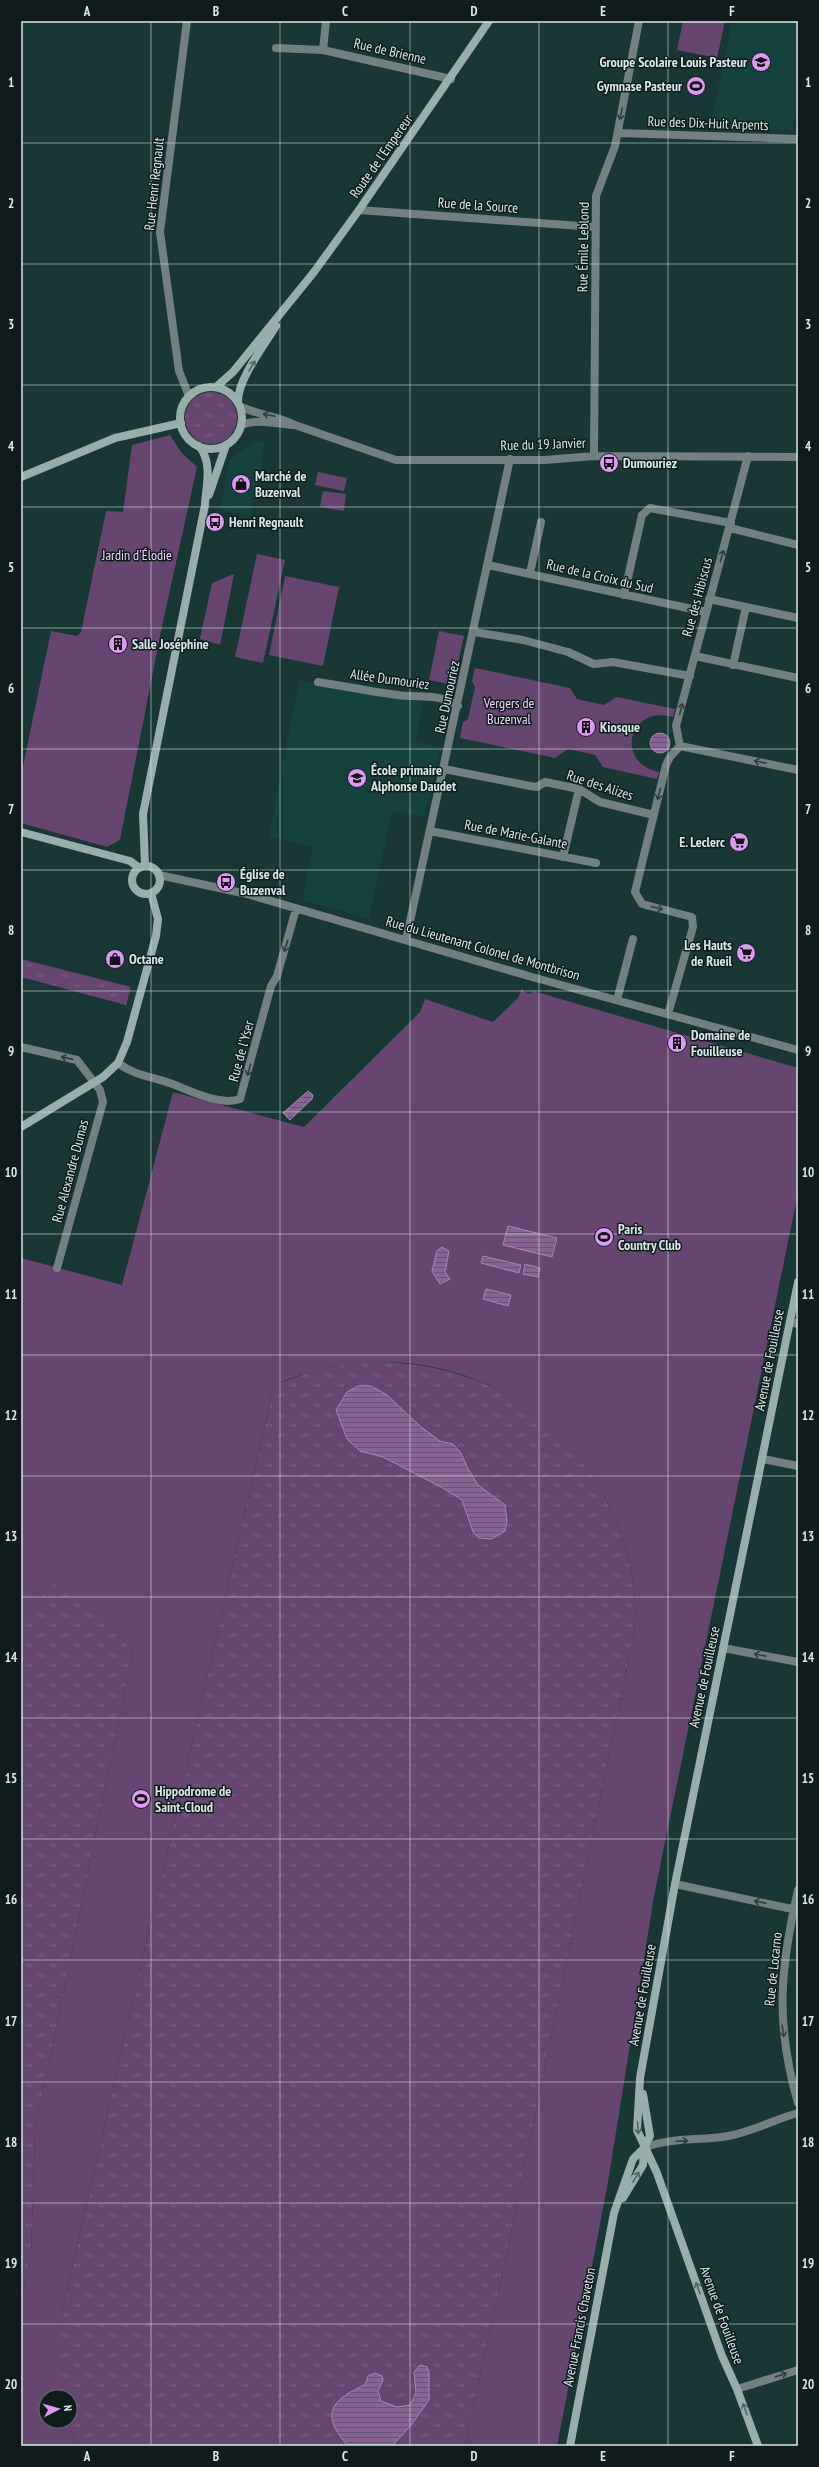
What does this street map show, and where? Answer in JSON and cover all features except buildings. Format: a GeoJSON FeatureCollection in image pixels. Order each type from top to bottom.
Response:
{"type":"FeatureCollection","features":[{"type":"Feature","properties":{"kind":"street","name":"Rue Henri Regnault"},"geometry":{"type":"LineString","coordinates":[[187,21],[160,232],[179,371],[189,396]]}},
{"type":"Feature","properties":{"kind":"street"},"geometry":{"type":"LineString","coordinates":[[322,50],[326,21]]}},
{"type":"Feature","properties":{"kind":"street","name":"Route de l'Empereur"},"geometry":{"type":"LineString","coordinates":[[216,387],[233,372],[290,303],[359,210],[451,79],[489,21]]}},
{"type":"Feature","properties":{"kind":"street","name":"Rue Émile Leblond"},"geometry":{"type":"LineString","coordinates":[[594,456],[596,196],[615,146],[640,21]]}},
{"type":"Feature","properties":{"kind":"street","name":"Rue de Brienne"},"geometry":{"type":"LineString","coordinates":[[276,48],[322,50],[451,79]]}},
{"type":"Feature","properties":{"kind":"street","name":"Rue des Dix-Huit Arpents"},"geometry":{"type":"LineString","coordinates":[[618,133],[798,139]]}},
{"type":"Feature","properties":{"kind":"street","name":"Rue de la Source"},"geometry":{"type":"LineString","coordinates":[[359,210],[595,227]]}},
{"type":"Feature","properties":{"kind":"street","name":"Route de l'Empereur"},"geometry":{"type":"LineString","coordinates":[[239,404],[238,393],[244,380],[290,303]]}},
{"type":"Feature","properties":{"kind":"street"},"geometry":{"type":"LineString","coordinates":[[21,832],[130,861],[142,866],[151,866],[159,875],[159,886],[151,893],[141,893],[133,886],[132,876],[142,866],[143,814],[205,506],[208,464],[204,452],[187,436],[181,423],[182,409],[189,396],[202,388],[216,387],[228,392],[239,404],[242,425],[237,436],[226,445],[213,449],[199,446]]}},
{"type":"Feature","properties":{"kind":"street","name":"Rue du 19 Janvier"},"geometry":{"type":"LineString","coordinates":[[239,404],[250,412],[281,418],[295,425],[396,460],[545,460],[594,456],[798,457]]}},
{"type":"Feature","properties":{"kind":"street","name":"Rue du 19 Janvier"},"geometry":{"type":"LineString","coordinates":[[242,425],[248,422],[264,421],[295,425]]}},
{"type":"Feature","properties":{"kind":"street"},"geometry":{"type":"LineString","coordinates":[[21,477],[116,438],[181,423]]}},
{"type":"Feature","properties":{"kind":"street"},"geometry":{"type":"LineString","coordinates":[[205,506],[226,445]]}},
{"type":"Feature","properties":{"kind":"street","name":"Rue des Hibiscus"},"geometry":{"type":"LineString","coordinates":[[680,746],[676,726],[709,599],[731,526],[748,456]]}},
{"type":"Feature","properties":{"kind":"street","name":"Rue Dumouriez"},"geometry":{"type":"LineString","coordinates":[[406,940],[474,632],[510,459]]}},
{"type":"Feature","properties":{"kind":"street"},"geometry":{"type":"LineString","coordinates":[[624,595],[642,515],[650,508],[731,526],[798,545]]}},
{"type":"Feature","properties":{"kind":"street"},"geometry":{"type":"LineString","coordinates":[[530,573],[541,522]]}},
{"type":"Feature","properties":{"kind":"street","name":"Rue de la Croix du Sud"},"geometry":{"type":"LineString","coordinates":[[488,565],[706,612]]}},
{"type":"Feature","properties":{"kind":"street"},"geometry":{"type":"LineString","coordinates":[[709,599],[798,618]]}},
{"type":"Feature","properties":{"kind":"street"},"geometry":{"type":"LineString","coordinates":[[733,665],[746,607]]}},
{"type":"Feature","properties":{"kind":"street"},"geometry":{"type":"LineString","coordinates":[[474,632],[524,640],[568,652],[594,664],[613,662],[690,676]]}},
{"type":"Feature","properties":{"kind":"street"},"geometry":{"type":"LineString","coordinates":[[695,656],[798,678]]}},
{"type":"Feature","properties":{"kind":"street","name":"Allée Dumouriez"},"geometry":{"type":"LineString","coordinates":[[318,682],[399,696],[422,695],[453,702],[458,706]]}},
{"type":"Feature","properties":{"kind":"street"},"geometry":{"type":"LineString","coordinates":[[668,1014],[692,927],[692,917],[642,904],[635,892],[666,765],[670,757],[680,746],[798,770]]}},
{"type":"Feature","properties":{"kind":"street","name":"Rue des Alizes"},"geometry":{"type":"LineString","coordinates":[[444,769],[530,786],[537,787],[545,782],[579,789],[584,795],[600,802],[654,815]]}},
{"type":"Feature","properties":{"kind":"street"},"geometry":{"type":"LineString","coordinates":[[563,857],[579,789]]}},
{"type":"Feature","properties":{"kind":"street","name":"Rue de Marie-Galante"},"geometry":{"type":"LineString","coordinates":[[430,832],[596,863]]}},
{"type":"Feature","properties":{"kind":"street","name":"Rue du Lieutenant Colonel de Montbrison"},"geometry":{"type":"LineString","coordinates":[[159,875],[232,890],[798,1050]]}},
{"type":"Feature","properties":{"kind":"street"},"geometry":{"type":"LineString","coordinates":[[21,1127],[95,1083],[108,1074],[118,1063],[127,1042],[155,941],[158,919],[151,893]]}},
{"type":"Feature","properties":{"kind":"street","name":"Rue de l'Yser"},"geometry":{"type":"LineString","coordinates":[[118,1063],[136,1074],[175,1085],[187,1091],[228,1101],[240,1098],[296,908]]}},
{"type":"Feature","properties":{"kind":"street"},"geometry":{"type":"LineString","coordinates":[[617,1000],[633,939]]}},
{"type":"Feature","properties":{"kind":"street"},"geometry":{"type":"LineString","coordinates":[[21,1047],[77,1060],[95,1083]]}},
{"type":"Feature","properties":{"kind":"street","name":"Rue Alexandre Dumas"},"geometry":{"type":"LineString","coordinates":[[57,1268],[103,1102],[95,1083]]}},
{"type":"Feature","properties":{"kind":"street","name":"Avenue de Fouilleuse"},"geometry":{"type":"LineString","coordinates":[[758,2446],[737,2389],[722,2356],[657,2173],[644,2148],[637,2130],[640,2078],[675,1884],[763,1459],[794,1323],[798,1282]]}},
{"type":"Feature","properties":{"kind":"street"},"geometry":{"type":"LineString","coordinates":[[763,1459],[798,1466]]}},
{"type":"Feature","properties":{"kind":"street"},"geometry":{"type":"LineString","coordinates":[[723,1648],[798,1662]]}},
{"type":"Feature","properties":{"kind":"street"},"geometry":{"type":"LineString","coordinates":[[675,1884],[796,1910]]}},
{"type":"Feature","properties":{"kind":"street","name":"Rue de Locarno"},"geometry":{"type":"LineString","coordinates":[[798,1890],[796,1910],[781,1990],[782,2021],[788,2066],[798,2103]]}},
{"type":"Feature","properties":{"kind":"street","name":"Avenue de Fouilleuse"},"geometry":{"type":"LineString","coordinates":[[640,2078],[650,2136],[644,2148]]}},
{"type":"Feature","properties":{"kind":"street"},"geometry":{"type":"LineString","coordinates":[[644,2148],[659,2142],[700,2140],[730,2136],[798,2113]]}},
{"type":"Feature","properties":{"kind":"street","name":"Avenue Francis Chaveton"},"geometry":{"type":"LineString","coordinates":[[570,2446],[614,2213],[633,2159],[644,2148]]}},
{"type":"Feature","properties":{"kind":"street"},"geometry":{"type":"LineString","coordinates":[[737,2389],[798,2370]]}},
{"type":"Feature","properties":{"kind":"shaded area","name":"Groupe Scolaire Louis Pasteur"},"geometry":{"type":"Polygon","coordinates":[[[732,21],[798,21],[798,102],[792,130],[710,128],[732,21]]]}},
{"type":"Feature","properties":{"kind":"shaded area","name":"Marché de Buzenval"},"geometry":{"type":"Polygon","coordinates":[[[253,441],[265,441],[250,516],[220,509],[230,460],[253,441]]]}},
{"type":"Feature","properties":{"kind":"shaded area","name":"École primaire Alphonse Daudet"},"geometry":{"type":"Polygon","coordinates":[[[299,680],[423,703],[416,742],[441,747],[425,817],[392,811],[369,919],[302,900],[313,847],[269,837],[299,680]]]}},
{"type":"Feature","properties":{"kind":"shaded area"},"geometry":{"type":"Polygon","coordinates":[[[660,733],[667,736],[670,743],[667,750],[660,753],[653,750],[650,743],[653,736],[660,733]]]}},
{"type":"Feature","properties":{"kind":"shaded area"},"geometry":{"type":"Polygon","coordinates":[[[308,1091],[313,1095],[312,1099],[290,1120],[283,1113],[308,1091]]]}},
{"type":"Feature","properties":{"kind":"shaded area"},"geometry":{"type":"Polygon","coordinates":[[[508,1226],[557,1238],[552,1257],[503,1245],[508,1226]]]}},
{"type":"Feature","properties":{"kind":"shaded area"},"geometry":{"type":"Polygon","coordinates":[[[442,1247],[449,1251],[445,1272],[450,1279],[440,1284],[432,1271],[437,1251],[442,1247]]]}},
{"type":"Feature","properties":{"kind":"shaded area"},"geometry":{"type":"Polygon","coordinates":[[[483,1256],[521,1265],[519,1273],[481,1263],[483,1256]]]}},
{"type":"Feature","properties":{"kind":"shaded area"},"geometry":{"type":"Polygon","coordinates":[[[525,1264],[540,1268],[538,1277],[523,1274],[525,1264]]]}},
{"type":"Feature","properties":{"kind":"shaded area"},"geometry":{"type":"Polygon","coordinates":[[[486,1289],[511,1295],[508,1306],[483,1299],[486,1289]]]}},
{"type":"Feature","properties":{"kind":"shaded area"},"geometry":{"type":"Polygon","coordinates":[[[358,1386],[371,1386],[387,1395],[421,1427],[440,1441],[453,1444],[461,1453],[468,1469],[478,1485],[505,1505],[507,1521],[505,1531],[491,1539],[479,1538],[473,1532],[462,1500],[441,1487],[383,1457],[360,1451],[347,1439],[336,1410],[347,1392],[358,1386]]]}},
{"type":"Feature","properties":{"kind":"shaded area"},"geometry":{"type":"Polygon","coordinates":[[[420,2365],[427,2367],[429,2373],[429,2400],[412,2424],[392,2446],[348,2446],[334,2426],[332,2417],[333,2410],[337,2403],[344,2396],[365,2385],[368,2376],[375,2373],[382,2376],[383,2380],[378,2391],[381,2401],[397,2407],[410,2405],[416,2393],[414,2372],[420,2365]]]}},
{"type":"Feature","properties":{"kind":"green space"},"geometry":{"type":"Polygon","coordinates":[[[683,21],[725,21],[717,58],[677,50],[683,21]]]}},
{"type":"Feature","properties":{"kind":"green space"},"geometry":{"type":"Polygon","coordinates":[[[206,392],[216,392],[225,396],[233,404],[237,413],[237,423],[233,432],[225,440],[216,444],[206,444],[197,440],[189,432],[185,423],[185,413],[189,404],[197,396],[206,392]]]}},
{"type":"Feature","properties":{"kind":"green space","name":"Jardin d'Élodie"},"geometry":{"type":"Polygon","coordinates":[[[170,435],[181,452],[197,467],[161,631],[120,840],[107,847],[21,823],[21,776],[51,631],[77,636],[81,632],[106,511],[123,512],[132,445],[170,435]]]}},
{"type":"Feature","properties":{"kind":"green space"},"geometry":{"type":"Polygon","coordinates":[[[318,472],[347,478],[344,491],[315,485],[318,472]]]}},
{"type":"Feature","properties":{"kind":"green space"},"geometry":{"type":"Polygon","coordinates":[[[323,491],[346,494],[344,511],[320,507],[323,491]]]}},
{"type":"Feature","properties":{"kind":"green space"},"geometry":{"type":"Polygon","coordinates":[[[257,554],[285,560],[263,663],[235,657],[257,554]]]}},
{"type":"Feature","properties":{"kind":"green space"},"geometry":{"type":"Polygon","coordinates":[[[234,574],[220,645],[200,639],[212,583],[234,574]]]}},
{"type":"Feature","properties":{"kind":"green space"},"geometry":{"type":"Polygon","coordinates":[[[285,576],[339,587],[323,666],[269,655],[285,576]]]}},
{"type":"Feature","properties":{"kind":"green space"},"geometry":{"type":"Polygon","coordinates":[[[439,631],[464,636],[453,685],[429,680],[439,631]]]}},
{"type":"Feature","properties":{"kind":"green space","name":"Vergers de Buzenval"},"geometry":{"type":"Polygon","coordinates":[[[475,668],[570,688],[577,699],[604,705],[617,697],[675,709],[673,717],[658,715],[646,719],[637,726],[633,736],[632,747],[636,758],[645,767],[659,772],[657,779],[603,767],[595,755],[568,749],[555,758],[460,738],[463,722],[468,719],[475,687],[472,681],[475,668]]]}},
{"type":"Feature","properties":{"kind":"green space"},"geometry":{"type":"Polygon","coordinates":[[[21,959],[131,987],[126,1005],[21,977],[21,959]]]}},
{"type":"Feature","properties":{"kind":"green space","name":"Hippodrome de Saint-Cloud"},"geometry":{"type":"Polygon","coordinates":[[[522,988],[523,991],[530,994],[533,991],[798,1068],[798,1193],[654,1896],[607,2188],[557,2446],[465,2446],[504,2267],[633,1639],[635,1606],[632,1574],[624,1543],[612,1512],[586,1466],[553,1428],[514,1399],[470,1378],[424,1365],[374,1362],[324,1369],[274,1385],[63,2307],[60,2356],[62,2389],[38,2389],[38,2429],[70,2429],[77,2446],[21,2446],[21,2301],[31,2254],[35,2133],[133,1651],[60,1578],[21,1616],[21,1258],[122,1285],[173,1092],[304,1127],[420,1012],[425,999],[493,1022],[518,998],[522,988]]]}},
{"type":"Feature","properties":{"kind":"green space"},"geometry":{"type":"Polygon","coordinates":[[[361,1362],[402,1363],[441,1370],[477,1381],[511,1397],[541,1418],[569,1444],[592,1476],[612,1512],[624,1543],[632,1574],[635,1606],[633,1639],[504,2267],[465,2446],[77,2446],[70,2429],[78,2429],[78,2389],[62,2389],[61,2386],[60,2352],[63,2307],[274,1385],[315,1370],[361,1362]]]}},
{"type":"Feature","properties":{"kind":"green space"},"geometry":{"type":"Polygon","coordinates":[[[60,1577],[133,1651],[35,2133],[31,2254],[21,2301],[21,1616],[60,1577]]]}},
{"type":"Feature","properties":{"kind":"place","name":"Groupe Scolaire Louis Pasteur"},"geometry":{"type":"Point","coordinates":[761,62]}},
{"type":"Feature","properties":{"kind":"place","name":"Gymnase Pasteur"},"geometry":{"type":"Point","coordinates":[696,86]}},
{"type":"Feature","properties":{"kind":"place","name":"Dumouriez"},"geometry":{"type":"Point","coordinates":[609,463]}},
{"type":"Feature","properties":{"kind":"place","name":"Marché de Buzenval"},"geometry":{"type":"Point","coordinates":[241,484]}},
{"type":"Feature","properties":{"kind":"place","name":"Henri Regnault"},"geometry":{"type":"Point","coordinates":[215,522]}},
{"type":"Feature","properties":{"kind":"place","name":"Salle Joséphine"},"geometry":{"type":"Point","coordinates":[118,644]}},
{"type":"Feature","properties":{"kind":"place","name":"Kiosque"},"geometry":{"type":"Point","coordinates":[586,727]}},
{"type":"Feature","properties":{"kind":"place","name":"École primaire Alphonse Daudet"},"geometry":{"type":"Point","coordinates":[357,778]}},
{"type":"Feature","properties":{"kind":"place","name":"E. Leclerc"},"geometry":{"type":"Point","coordinates":[739,842]}},
{"type":"Feature","properties":{"kind":"place","name":"Église de Buzenval"},"geometry":{"type":"Point","coordinates":[226,882]}},
{"type":"Feature","properties":{"kind":"place","name":"Les Hauts de Rueil"},"geometry":{"type":"Point","coordinates":[746,953]}},
{"type":"Feature","properties":{"kind":"place","name":"Octane"},"geometry":{"type":"Point","coordinates":[115,959]}},
{"type":"Feature","properties":{"kind":"place","name":"Domaine de Fouilleuse"},"geometry":{"type":"Point","coordinates":[677,1043]}},
{"type":"Feature","properties":{"kind":"place","name":"Paris Country Club"},"geometry":{"type":"Point","coordinates":[604,1237]}},
{"type":"Feature","properties":{"kind":"place","name":"Hippodrome de Saint-Cloud"},"geometry":{"type":"Point","coordinates":[141,1799]}}]}
